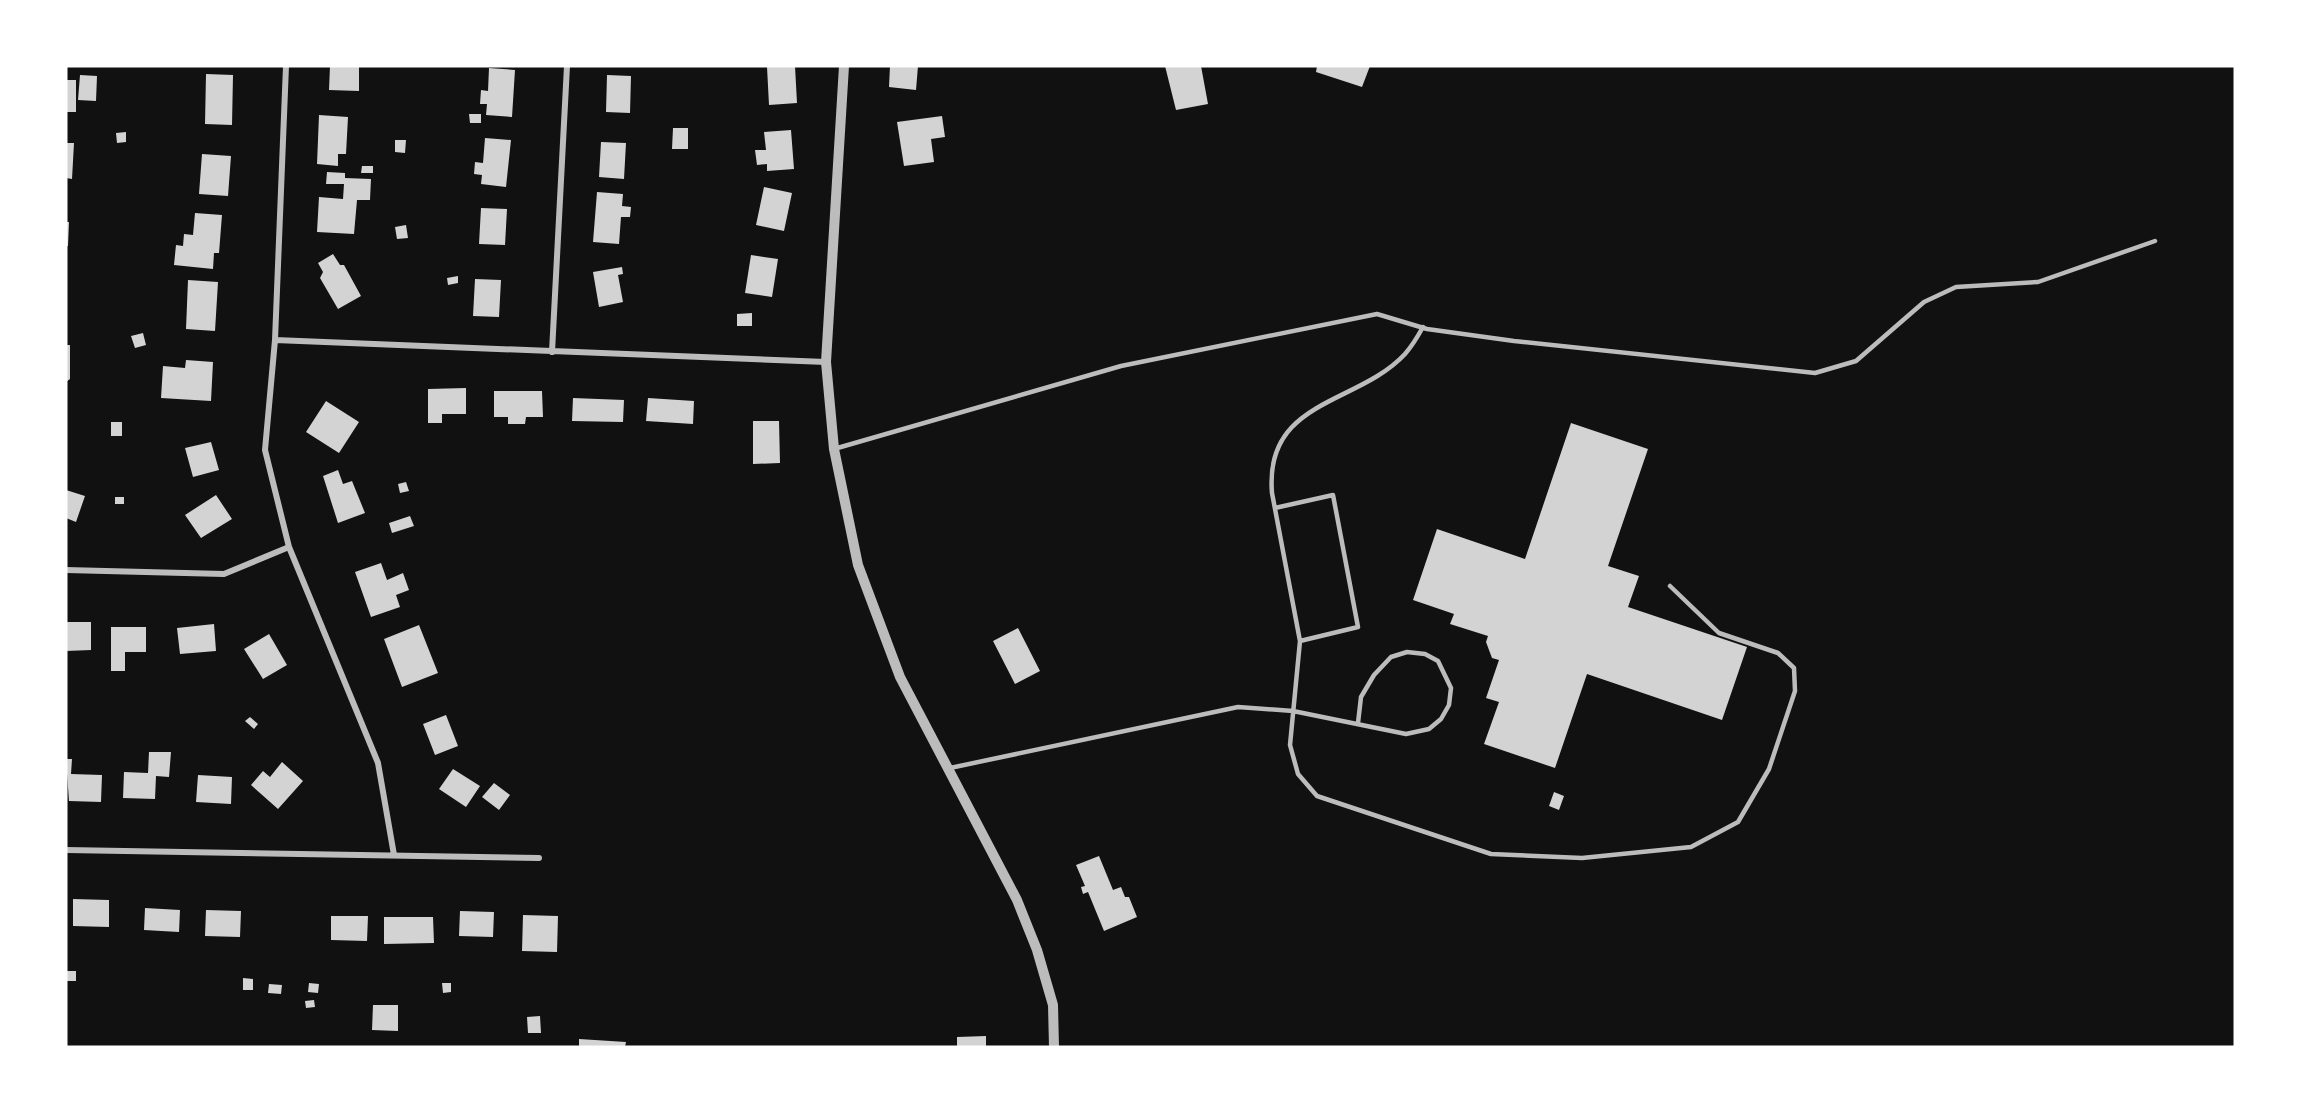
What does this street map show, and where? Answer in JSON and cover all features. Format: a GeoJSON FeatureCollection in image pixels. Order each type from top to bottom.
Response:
{"type":"FeatureCollection","features":[{"type":"Feature","properties":{"kind":"street"},"geometry":{"type":"LineString","coordinates":[[286,66],[275,340],[266,450],[289,547],[378,763],[394,855]]}},
{"type":"Feature","properties":{"kind":"street"},"geometry":{"type":"LineString","coordinates":[[552,352],[567,66]]}},
{"type":"Feature","properties":{"kind":"street"},"geometry":{"type":"LineString","coordinates":[[844,66],[826,362],[834,449],[858,565],[900,677],[1017,900],[1037,950],[1053,1005],[1054,1047]]}},
{"type":"Feature","properties":{"kind":"street"},"geometry":{"type":"LineString","coordinates":[[275,340],[826,362]]}},
{"type":"Feature","properties":{"kind":"street"},"geometry":{"type":"LineString","coordinates":[[66,570],[224,574],[289,547]]}},
{"type":"Feature","properties":{"kind":"street"},"geometry":{"type":"LineString","coordinates":[[66,850],[538,858]]}},
{"type":"Feature","properties":{"kind":"lane"},"geometry":{"type":"LineString","coordinates":[[834,449],[1121,366],[1377,314],[1423,327],[1525,342],[1815,373],[1856,361],[1924,302],[1956,287],[2038,282],[2155,242]]}},
{"type":"Feature","properties":{"kind":"lane"},"geometry":{"type":"LineString","coordinates":[[1423,327],[1405,355],[1367,382],[1314,408],[1282,439],[1271,473],[1275,508],[1300,641],[1290,745],[1298,774],[1317,796],[1491,854],[1582,858],[1691,847],[1738,822],[1769,769],[1795,691],[1794,668],[1778,653],[1719,633],[1670,586]]}},
{"type":"Feature","properties":{"kind":"lane"},"geometry":{"type":"LineString","coordinates":[[1275,508],[1333,495],[1358,627],[1300,641]]}},
{"type":"Feature","properties":{"kind":"lane"},"geometry":{"type":"LineString","coordinates":[[948,768],[1238,707],[1293,711],[1406,734],[1429,729],[1442,719],[1449,705],[1451,687],[1438,662],[1425,654],[1407,652],[1391,657],[1374,675],[1361,698],[1358,723]]}},
{"type":"Feature","properties":{"kind":"building"},"geometry":{"type":"Polygon","coordinates":[[[330,66],[359,66],[359,91],[329,90],[330,66]]]}},
{"type":"Feature","properties":{"kind":"building"},"geometry":{"type":"Polygon","coordinates":[[[795,66],[797,103],[769,105],[767,67],[795,66]]]}},
{"type":"Feature","properties":{"kind":"building"},"geometry":{"type":"Polygon","coordinates":[[[890,66],[918,66],[916,90],[889,87],[890,66]]]}},
{"type":"Feature","properties":{"kind":"building"},"geometry":{"type":"Polygon","coordinates":[[[1165,66],[1201,66],[1208,104],[1176,110],[1165,66]]]}},
{"type":"Feature","properties":{"kind":"building"},"geometry":{"type":"Polygon","coordinates":[[[1317,66],[1370,66],[1362,87],[1316,72],[1317,66]]]}},
{"type":"Feature","properties":{"kind":"building"},"geometry":{"type":"Polygon","coordinates":[[[489,68],[515,70],[512,117],[486,115],[487,104],[480,104],[481,90],[488,91],[489,68]]]}},
{"type":"Feature","properties":{"kind":"building"},"geometry":{"type":"Polygon","coordinates":[[[206,74],[233,75],[232,125],[205,124],[206,74]]]}},
{"type":"Feature","properties":{"kind":"building"},"geometry":{"type":"Polygon","coordinates":[[[80,75],[97,76],[96,101],[78,100],[80,75]]]}},
{"type":"Feature","properties":{"kind":"building"},"geometry":{"type":"Polygon","coordinates":[[[607,75],[631,76],[630,113],[606,112],[607,75]]]}},
{"type":"Feature","properties":{"kind":"building"},"geometry":{"type":"Polygon","coordinates":[[[66,80],[76,80],[76,112],[66,112],[66,80]]]}},
{"type":"Feature","properties":{"kind":"building"},"geometry":{"type":"Polygon","coordinates":[[[469,114],[481,114],[481,123],[470,123],[469,114]]]}},
{"type":"Feature","properties":{"kind":"building"},"geometry":{"type":"Polygon","coordinates":[[[319,115],[348,117],[346,154],[338,154],[338,166],[317,164],[319,115]]]}},
{"type":"Feature","properties":{"kind":"building"},"geometry":{"type":"Polygon","coordinates":[[[942,116],[945,137],[931,139],[934,162],[904,166],[897,122],[942,116]]]}},
{"type":"Feature","properties":{"kind":"building"},"geometry":{"type":"Polygon","coordinates":[[[673,128],[688,128],[688,149],[672,149],[673,128]]]}},
{"type":"Feature","properties":{"kind":"building"},"geometry":{"type":"Polygon","coordinates":[[[791,130],[794,169],[767,171],[767,164],[757,165],[755,150],[766,150],[764,132],[791,130]]]}},
{"type":"Feature","properties":{"kind":"building"},"geometry":{"type":"Polygon","coordinates":[[[126,132],[126,142],[117,143],[116,133],[126,132]]]}},
{"type":"Feature","properties":{"kind":"building"},"geometry":{"type":"Polygon","coordinates":[[[485,138],[511,140],[506,187],[481,184],[482,175],[474,174],[475,162],[483,163],[485,138]]]}},
{"type":"Feature","properties":{"kind":"building"},"geometry":{"type":"Polygon","coordinates":[[[395,140],[406,140],[405,153],[395,152],[395,140]]]}},
{"type":"Feature","properties":{"kind":"building"},"geometry":{"type":"Polygon","coordinates":[[[601,142],[626,143],[624,179],[599,177],[601,142]]]}},
{"type":"Feature","properties":{"kind":"building"},"geometry":{"type":"Polygon","coordinates":[[[66,143],[74,143],[72,179],[66,178],[66,143]]]}},
{"type":"Feature","properties":{"kind":"building"},"geometry":{"type":"Polygon","coordinates":[[[202,154],[231,156],[228,196],[199,194],[202,154]]]}},
{"type":"Feature","properties":{"kind":"building"},"geometry":{"type":"Polygon","coordinates":[[[362,166],[373,166],[373,173],[361,173],[362,166]]]}},
{"type":"Feature","properties":{"kind":"building"},"geometry":{"type":"Polygon","coordinates":[[[327,172],[345,173],[345,178],[371,179],[370,200],[357,200],[354,234],[317,232],[319,197],[343,199],[344,184],[326,184],[327,172]]]}},
{"type":"Feature","properties":{"kind":"building"},"geometry":{"type":"Polygon","coordinates":[[[764,187],[792,193],[784,231],[756,225],[764,187]]]}},
{"type":"Feature","properties":{"kind":"building"},"geometry":{"type":"Polygon","coordinates":[[[597,192],[623,194],[622,206],[631,207],[630,217],[621,217],[619,244],[593,242],[597,192]]]}},
{"type":"Feature","properties":{"kind":"building"},"geometry":{"type":"Polygon","coordinates":[[[481,208],[507,209],[505,245],[479,244],[481,208]]]}},
{"type":"Feature","properties":{"kind":"building"},"geometry":{"type":"Polygon","coordinates":[[[195,213],[222,215],[219,253],[214,253],[213,269],[174,265],[176,245],[183,246],[184,234],[193,235],[195,213]]]}},
{"type":"Feature","properties":{"kind":"building"},"geometry":{"type":"Polygon","coordinates":[[[66,222],[69,222],[68,246],[66,246],[66,222]]]}},
{"type":"Feature","properties":{"kind":"building"},"geometry":{"type":"Polygon","coordinates":[[[406,225],[408,238],[397,239],[395,227],[406,225]]]}},
{"type":"Feature","properties":{"kind":"building"},"geometry":{"type":"Polygon","coordinates":[[[333,254],[340,265],[344,265],[361,296],[338,309],[320,278],[323,272],[318,263],[333,254]]]}},
{"type":"Feature","properties":{"kind":"building"},"geometry":{"type":"Polygon","coordinates":[[[751,255],[778,259],[772,297],[745,293],[751,255]]]}},
{"type":"Feature","properties":{"kind":"building"},"geometry":{"type":"Polygon","coordinates":[[[622,267],[623,274],[618,275],[623,302],[599,307],[593,272],[622,267]]]}},
{"type":"Feature","properties":{"kind":"building"},"geometry":{"type":"Polygon","coordinates":[[[458,276],[458,283],[448,285],[447,278],[458,276]]]}},
{"type":"Feature","properties":{"kind":"building"},"geometry":{"type":"Polygon","coordinates":[[[475,279],[501,280],[499,317],[473,316],[475,279]]]}},
{"type":"Feature","properties":{"kind":"building"},"geometry":{"type":"Polygon","coordinates":[[[188,280],[218,282],[215,331],[186,329],[188,280]]]}},
{"type":"Feature","properties":{"kind":"building"},"geometry":{"type":"Polygon","coordinates":[[[752,313],[752,326],[737,326],[737,314],[752,313]]]}},
{"type":"Feature","properties":{"kind":"building"},"geometry":{"type":"Polygon","coordinates":[[[143,333],[146,345],[135,348],[131,336],[143,333]]]}},
{"type":"Feature","properties":{"kind":"building"},"geometry":{"type":"Polygon","coordinates":[[[66,345],[70,345],[70,379],[66,382],[66,345]]]}},
{"type":"Feature","properties":{"kind":"building"},"geometry":{"type":"Polygon","coordinates":[[[186,360],[213,362],[211,401],[161,398],[163,366],[185,368],[186,360]]]}},
{"type":"Feature","properties":{"kind":"building"},"geometry":{"type":"Polygon","coordinates":[[[466,388],[466,414],[442,414],[442,423],[428,423],[428,389],[466,388]]]}},
{"type":"Feature","properties":{"kind":"building"},"geometry":{"type":"Polygon","coordinates":[[[494,391],[542,391],[543,417],[526,417],[525,424],[508,424],[508,417],[494,417],[494,391]]]}},
{"type":"Feature","properties":{"kind":"building"},"geometry":{"type":"Polygon","coordinates":[[[573,398],[624,400],[623,422],[572,421],[573,398]]]}},
{"type":"Feature","properties":{"kind":"building"},"geometry":{"type":"Polygon","coordinates":[[[648,398],[694,401],[693,424],[646,421],[648,398]]]}},
{"type":"Feature","properties":{"kind":"building"},"geometry":{"type":"Polygon","coordinates":[[[326,401],[359,422],[339,453],[306,432],[326,401]]]}},
{"type":"Feature","properties":{"kind":"building"},"geometry":{"type":"Polygon","coordinates":[[[753,421],[779,421],[780,463],[753,464],[753,421]]]}},
{"type":"Feature","properties":{"kind":"building"},"geometry":{"type":"Polygon","coordinates":[[[111,422],[122,422],[122,436],[111,436],[111,422]]]}},
{"type":"Feature","properties":{"kind":"building"},"geometry":{"type":"Polygon","coordinates":[[[1571,423],[1648,449],[1608,566],[1639,576],[1628,607],[1747,647],[1722,720],[1587,674],[1555,768],[1484,744],[1499,702],[1486,698],[1499,660],[1492,658],[1486,642],[1488,636],[1450,624],[1454,614],[1413,600],[1437,529],[1525,559],[1571,423]]]}},
{"type":"Feature","properties":{"kind":"building"},"geometry":{"type":"Polygon","coordinates":[[[211,442],[219,470],[193,477],[185,448],[211,442]]]}},
{"type":"Feature","properties":{"kind":"building"},"geometry":{"type":"Polygon","coordinates":[[[338,470],[343,484],[352,481],[365,513],[338,523],[323,476],[338,470]]]}},
{"type":"Feature","properties":{"kind":"building"},"geometry":{"type":"Polygon","coordinates":[[[406,482],[409,491],[400,493],[398,484],[406,482]]]}},
{"type":"Feature","properties":{"kind":"building"},"geometry":{"type":"Polygon","coordinates":[[[66,490],[85,496],[76,522],[66,518],[66,490]]]}},
{"type":"Feature","properties":{"kind":"building"},"geometry":{"type":"Polygon","coordinates":[[[216,495],[232,519],[201,538],[185,515],[216,495]]]}},
{"type":"Feature","properties":{"kind":"building"},"geometry":{"type":"Polygon","coordinates":[[[115,497],[124,497],[124,504],[115,504],[115,497]]]}},
{"type":"Feature","properties":{"kind":"building"},"geometry":{"type":"Polygon","coordinates":[[[410,516],[414,526],[392,533],[389,523],[410,516]]]}},
{"type":"Feature","properties":{"kind":"building"},"geometry":{"type":"Polygon","coordinates":[[[381,563],[387,580],[403,573],[409,590],[396,595],[400,607],[371,617],[355,572],[381,563]]]}},
{"type":"Feature","properties":{"kind":"building"},"geometry":{"type":"Polygon","coordinates":[[[66,622],[91,622],[91,650],[66,651],[66,622]]]}},
{"type":"Feature","properties":{"kind":"building"},"geometry":{"type":"Polygon","coordinates":[[[214,624],[216,651],[180,654],[177,628],[214,624]]]}},
{"type":"Feature","properties":{"kind":"building"},"geometry":{"type":"Polygon","coordinates":[[[419,625],[438,673],[402,687],[384,639],[419,625]]]}},
{"type":"Feature","properties":{"kind":"building"},"geometry":{"type":"Polygon","coordinates":[[[111,627],[146,627],[146,652],[125,652],[125,671],[111,671],[111,627]]]}},
{"type":"Feature","properties":{"kind":"building"},"geometry":{"type":"Polygon","coordinates":[[[1018,628],[1040,671],[1015,684],[993,641],[1018,628]]]}},
{"type":"Feature","properties":{"kind":"building"},"geometry":{"type":"Polygon","coordinates":[[[269,634],[287,665],[263,679],[244,649],[269,634]]]}},
{"type":"Feature","properties":{"kind":"building"},"geometry":{"type":"Polygon","coordinates":[[[446,715],[458,746],[435,755],[423,724],[446,715]]]}},
{"type":"Feature","properties":{"kind":"building"},"geometry":{"type":"Polygon","coordinates":[[[250,717],[258,724],[254,729],[245,721],[250,717]]]}},
{"type":"Feature","properties":{"kind":"building"},"geometry":{"type":"Polygon","coordinates":[[[149,752],[171,752],[169,777],[156,776],[155,799],[123,798],[124,772],[148,773],[149,752]]]}},
{"type":"Feature","properties":{"kind":"building"},"geometry":{"type":"Polygon","coordinates":[[[66,759],[72,759],[71,774],[102,775],[101,802],[69,801],[66,759]]]}},
{"type":"Feature","properties":{"kind":"building"},"geometry":{"type":"Polygon","coordinates":[[[282,762],[303,781],[278,809],[251,785],[263,771],[270,777],[282,762]]]}},
{"type":"Feature","properties":{"kind":"building"},"geometry":{"type":"Polygon","coordinates":[[[453,769],[480,786],[466,807],[439,789],[453,769]]]}},
{"type":"Feature","properties":{"kind":"building"},"geometry":{"type":"Polygon","coordinates":[[[198,775],[232,777],[231,804],[196,802],[198,775]]]}},
{"type":"Feature","properties":{"kind":"building"},"geometry":{"type":"Polygon","coordinates":[[[494,783],[510,795],[499,810],[482,797],[494,783]]]}},
{"type":"Feature","properties":{"kind":"building"},"geometry":{"type":"Polygon","coordinates":[[[1554,792],[1564,796],[1559,810],[1549,806],[1554,792]]]}},
{"type":"Feature","properties":{"kind":"building"},"geometry":{"type":"Polygon","coordinates":[[[1099,856],[1113,890],[1121,887],[1125,897],[1129,897],[1137,917],[1104,931],[1088,892],[1083,894],[1081,887],[1085,886],[1076,865],[1099,856]]]}},
{"type":"Feature","properties":{"kind":"building"},"geometry":{"type":"Polygon","coordinates":[[[73,899],[109,900],[109,927],[73,926],[73,899]]]}},
{"type":"Feature","properties":{"kind":"building"},"geometry":{"type":"Polygon","coordinates":[[[145,908],[180,910],[179,932],[144,930],[145,908]]]}},
{"type":"Feature","properties":{"kind":"building"},"geometry":{"type":"Polygon","coordinates":[[[206,910],[241,911],[240,937],[205,936],[206,910]]]}},
{"type":"Feature","properties":{"kind":"building"},"geometry":{"type":"Polygon","coordinates":[[[460,911],[494,912],[493,937],[459,936],[460,911]]]}},
{"type":"Feature","properties":{"kind":"building"},"geometry":{"type":"Polygon","coordinates":[[[523,915],[558,916],[557,952],[522,951],[523,915]]]}},
{"type":"Feature","properties":{"kind":"building"},"geometry":{"type":"Polygon","coordinates":[[[331,916],[368,916],[367,941],[331,940],[331,916]]]}},
{"type":"Feature","properties":{"kind":"building"},"geometry":{"type":"Polygon","coordinates":[[[384,917],[433,917],[434,943],[384,944],[384,917]]]}},
{"type":"Feature","properties":{"kind":"building"},"geometry":{"type":"Polygon","coordinates":[[[66,971],[76,971],[76,981],[66,981],[66,971]]]}},
{"type":"Feature","properties":{"kind":"building"},"geometry":{"type":"Polygon","coordinates":[[[243,978],[253,979],[253,990],[243,990],[243,978]]]}},
{"type":"Feature","properties":{"kind":"building"},"geometry":{"type":"Polygon","coordinates":[[[309,983],[319,984],[318,993],[308,992],[309,983]]]}},
{"type":"Feature","properties":{"kind":"building"},"geometry":{"type":"Polygon","coordinates":[[[442,983],[451,983],[451,992],[443,993],[442,983]]]}},
{"type":"Feature","properties":{"kind":"building"},"geometry":{"type":"Polygon","coordinates":[[[269,984],[282,985],[281,994],[268,993],[269,984]]]}},
{"type":"Feature","properties":{"kind":"building"},"geometry":{"type":"Polygon","coordinates":[[[314,1000],[315,1007],[306,1008],[305,1001],[314,1000]]]}},
{"type":"Feature","properties":{"kind":"building"},"geometry":{"type":"Polygon","coordinates":[[[373,1005],[398,1005],[398,1031],[372,1030],[373,1005]]]}},
{"type":"Feature","properties":{"kind":"building"},"geometry":{"type":"Polygon","coordinates":[[[540,1016],[541,1033],[528,1033],[527,1017],[540,1016]]]}},
{"type":"Feature","properties":{"kind":"building"},"geometry":{"type":"Polygon","coordinates":[[[986,1036],[986,1047],[957,1047],[957,1037],[986,1036]]]}},
{"type":"Feature","properties":{"kind":"building"},"geometry":{"type":"Polygon","coordinates":[[[579,1039],[626,1042],[625,1047],[579,1047],[579,1039]]]}}]}
